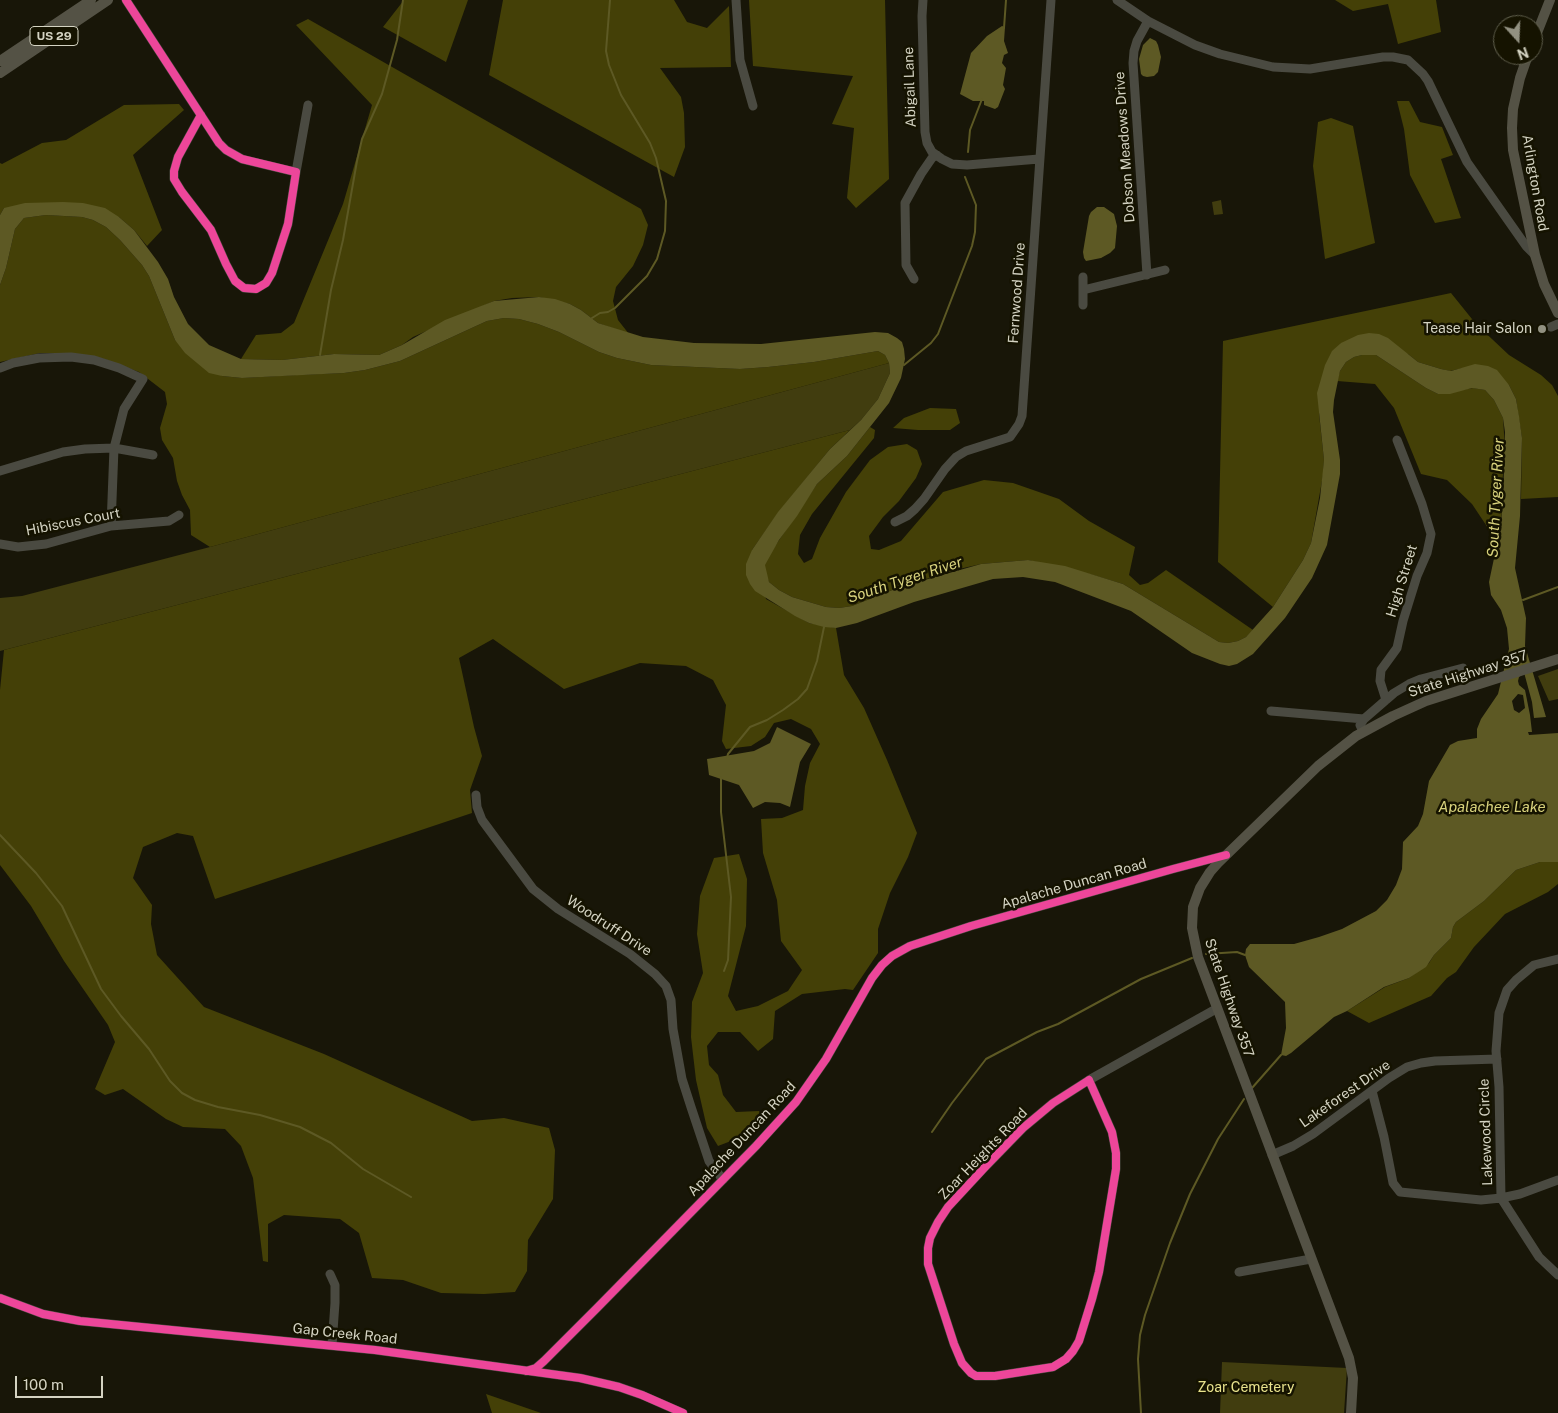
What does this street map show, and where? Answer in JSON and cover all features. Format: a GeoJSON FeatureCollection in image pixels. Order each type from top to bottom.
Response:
{"type":"FeatureCollection","features":[{"type":"Feature","properties":{"kind":"main road","name":"US 29"},"geometry":{"type":"LineString","coordinates":[[0,72],[94,2],[108,0]]}},
{"type":"Feature","properties":{"kind":"main road"},"geometry":{"type":"LineString","coordinates":[[1543,18],[1550,0]]}},
{"type":"Feature","properties":{"kind":"main road","name":"US 29"},"geometry":{"type":"LineString","coordinates":[[0,61],[58,28]]}},
{"type":"Feature","properties":{"kind":"main road","name":"Arlington Road"},"geometry":{"type":"LineString","coordinates":[[1525,65],[1513,109],[1512,136],[1514,160],[1535,255],[1544,284],[1558,313]]}},
{"type":"Feature","properties":{"kind":"main road","name":"State Highway 357"},"geometry":{"type":"LineString","coordinates":[[1351,1413],[1353,1378],[1349,1358],[1198,957],[1192,928],[1192,914],[1196,896],[1213,868],[1226,855],[1318,766],[1363,732],[1418,704],[1558,659]]}},
{"type":"Feature","properties":{"kind":"street"},"geometry":{"type":"LineString","coordinates":[[126,0],[219,143],[242,159],[296,172]]}},
{"type":"Feature","properties":{"kind":"street"},"geometry":{"type":"LineString","coordinates":[[736,0],[740,60],[753,106]]}},
{"type":"Feature","properties":{"kind":"street","name":"Abigail Lane"},"geometry":{"type":"LineString","coordinates":[[923,0],[924,132],[932,152],[937,155]]}},
{"type":"Feature","properties":{"kind":"street","name":"Fernwood Drive"},"geometry":{"type":"LineString","coordinates":[[895,522],[907,516],[919,504],[944,469],[956,457],[966,451],[1010,437],[1019,424],[1023,408],[1051,0]]}},
{"type":"Feature","properties":{"kind":"street"},"geometry":{"type":"LineString","coordinates":[[1117,0],[1148,21],[1202,48],[1283,68],[1314,68],[1383,57],[1408,60],[1418,68],[1428,81],[1467,162],[1526,246],[1535,255]]}},
{"type":"Feature","properties":{"kind":"street","name":"Dobson Meadows Drive"},"geometry":{"type":"LineString","coordinates":[[1147,275],[1133,63],[1137,41],[1148,21]]}},
{"type":"Feature","properties":{"kind":"street"},"geometry":{"type":"LineString","coordinates":[[201,115],[178,157],[174,179],[209,226],[235,281],[244,288],[256,289],[270,278],[288,224],[308,105]]}},
{"type":"Feature","properties":{"kind":"street"},"geometry":{"type":"LineString","coordinates":[[914,279],[906,264],[905,203],[932,158],[937,155],[952,164],[967,165],[1039,159]]}},
{"type":"Feature","properties":{"kind":"street"},"geometry":{"type":"LineString","coordinates":[[1083,290],[1165,270]]}},
{"type":"Feature","properties":{"kind":"street"},"geometry":{"type":"LineString","coordinates":[[1083,277],[1083,305]]}},
{"type":"Feature","properties":{"kind":"street"},"geometry":{"type":"LineString","coordinates":[[0,368],[13,363],[39,358],[71,357],[94,360],[119,368],[143,379],[124,409],[114,448],[111,526]]}},
{"type":"Feature","properties":{"kind":"street","name":"High Street"},"geometry":{"type":"LineString","coordinates":[[1386,700],[1380,680],[1381,670],[1397,648],[1403,621],[1431,534],[1422,504],[1397,440]]}},
{"type":"Feature","properties":{"kind":"street"},"geometry":{"type":"LineString","coordinates":[[0,471],[63,452],[85,449],[114,448],[153,455]]}},
{"type":"Feature","properties":{"kind":"street","name":"Hibiscus Court"},"geometry":{"type":"LineString","coordinates":[[0,544],[18,547],[46,544],[111,526],[169,521],[179,515]]}},
{"type":"Feature","properties":{"kind":"street"},"geometry":{"type":"LineString","coordinates":[[1363,732],[1360,725],[1364,719],[1386,700],[1414,681],[1463,668]]}},
{"type":"Feature","properties":{"kind":"street"},"geometry":{"type":"LineString","coordinates":[[1271,711],[1364,719]]}},
{"type":"Feature","properties":{"kind":"street","name":"Woodruff Drive"},"geometry":{"type":"LineString","coordinates":[[476,795],[477,807],[482,820],[533,889],[558,909],[630,954],[655,974],[666,986],[670,995],[673,1029],[682,1079],[690,1107],[709,1161],[723,1180]]}},
{"type":"Feature","properties":{"kind":"street","name":"Apalache Duncan Road"},"geometry":{"type":"LineString","coordinates":[[526,1371],[536,1368],[544,1361],[776,1125],[807,1087],[826,1059],[872,978],[892,956],[910,946],[947,933],[1226,855]]}},
{"type":"Feature","properties":{"kind":"street"},"geometry":{"type":"LineString","coordinates":[[1205,860],[1212,863],[1213,868]]}},
{"type":"Feature","properties":{"kind":"street","name":"Lakewood Circle"},"geometry":{"type":"LineString","coordinates":[[1558,960],[1534,965],[1507,990],[1498,1018],[1497,1059],[1501,1198],[1539,1257],[1558,1275]]}},
{"type":"Feature","properties":{"kind":"street","name":"Zoar Heights Road"},"geometry":{"type":"LineString","coordinates":[[1089,1080],[1112,1132],[1116,1152],[1116,1169],[1099,1272],[1079,1341],[1066,1359],[1053,1367],[995,1376],[976,1376],[970,1373],[962,1363],[928,1264],[930,1238],[938,1222],[948,1207],[1016,1135],[1053,1103],[1089,1080],[1216,1009]]}},
{"type":"Feature","properties":{"kind":"street","name":"Lakeforest Drive"},"geometry":{"type":"LineString","coordinates":[[1272,1155],[1293,1146],[1313,1134],[1398,1072],[1421,1063],[1497,1059]]}},
{"type":"Feature","properties":{"kind":"street"},"geometry":{"type":"LineString","coordinates":[[1372,1091],[1384,1136],[1393,1183],[1397,1189],[1404,1193],[1481,1200],[1520,1194],[1558,1180]]}},
{"type":"Feature","properties":{"kind":"street"},"geometry":{"type":"LineString","coordinates":[[1239,1272],[1311,1259]]}},
{"type":"Feature","properties":{"kind":"street"},"geometry":{"type":"LineString","coordinates":[[330,1274],[334,1285],[335,1303],[332,1345]]}},
{"type":"Feature","properties":{"kind":"street","name":"Gap Creek Road"},"geometry":{"type":"LineString","coordinates":[[0,1298],[43,1314],[80,1321],[332,1345],[593,1381],[620,1387],[683,1413]]}},
{"type":"Feature","properties":{"kind":"street"},"geometry":{"type":"LineString","coordinates":[[544,1361],[544,1368],[548,1374]]}},
{"type":"Feature","properties":{"kind":"green space"},"geometry":{"type":"Polygon","coordinates":[[[1221,200],[1223,214],[1214,215],[1212,202],[1221,200]]]}},
{"type":"Feature","properties":{"kind":"green space"},"geometry":{"type":"Polygon","coordinates":[[[889,363],[890,373],[878,399],[850,430],[0,651],[0,598],[22,596],[210,547],[889,363]]]}},
{"type":"Feature","properties":{"kind":"green space"},"geometry":{"type":"Polygon","coordinates":[[[1558,669],[1558,699],[1549,701],[1538,676],[1558,669]]]}},
{"type":"Feature","properties":{"kind":"green space","name":"Zoar Cemetery"},"geometry":{"type":"Polygon","coordinates":[[[1222,1362],[1347,1368],[1344,1413],[1220,1413],[1222,1362]]]}},
{"type":"Feature","properties":{"kind":"shaded area"},"geometry":{"type":"Polygon","coordinates":[[[404,0],[468,0],[446,62],[383,27],[404,0]]]}},
{"type":"Feature","properties":{"kind":"shaded area"},"geometry":{"type":"Polygon","coordinates":[[[503,0],[674,0],[687,22],[707,28],[729,6],[731,67],[660,68],[681,97],[684,113],[685,147],[674,177],[489,75],[503,0]]]}},
{"type":"Feature","properties":{"kind":"shaded area"},"geometry":{"type":"Polygon","coordinates":[[[749,0],[885,0],[889,179],[856,208],[847,198],[854,128],[832,124],[853,76],[753,66],[749,0]]]}},
{"type":"Feature","properties":{"kind":"shaded area"},"geometry":{"type":"Polygon","coordinates":[[[1335,0],[1436,0],[1441,32],[1398,44],[1388,4],[1353,11],[1335,0]]]}},
{"type":"Feature","properties":{"kind":"shaded area"},"geometry":{"type":"Polygon","coordinates":[[[308,19],[641,209],[648,225],[643,245],[633,266],[616,287],[613,301],[618,320],[629,334],[598,323],[570,304],[539,297],[512,298],[494,301],[413,337],[402,345],[379,355],[334,354],[282,360],[241,359],[256,335],[281,333],[294,323],[343,204],[372,105],[296,25],[308,19]]]}},
{"type":"Feature","properties":{"kind":"shaded area"},"geometry":{"type":"Polygon","coordinates":[[[1397,101],[1409,101],[1420,122],[1442,127],[1453,155],[1441,159],[1461,218],[1435,223],[1410,175],[1404,129],[1397,101]]]}},
{"type":"Feature","properties":{"kind":"shaded area"},"geometry":{"type":"Polygon","coordinates":[[[179,104],[184,110],[133,155],[162,230],[147,246],[134,230],[119,217],[4,208],[0,215],[0,163],[2,164],[42,143],[66,140],[124,105],[179,104]]]}},
{"type":"Feature","properties":{"kind":"shaded area"},"geometry":{"type":"Polygon","coordinates":[[[1331,118],[1353,126],[1375,243],[1325,259],[1313,166],[1318,122],[1331,118]]]}},
{"type":"Feature","properties":{"kind":"shaded area"},"geometry":{"type":"Polygon","coordinates":[[[46,215],[82,217],[106,227],[142,265],[149,276],[175,340],[222,376],[242,378],[344,373],[365,370],[400,361],[487,321],[504,318],[519,319],[538,324],[599,352],[651,365],[740,369],[814,362],[878,351],[885,355],[889,363],[210,547],[191,535],[190,510],[177,481],[173,458],[162,440],[160,428],[167,404],[165,392],[139,372],[104,359],[68,353],[40,353],[0,362],[0,285],[15,229],[24,218],[46,215]]]}},
{"type":"Feature","properties":{"kind":"shaded area"},"geometry":{"type":"Polygon","coordinates":[[[1451,293],[1476,324],[1509,355],[1541,375],[1552,385],[1558,396],[1558,497],[1521,499],[1522,438],[1516,399],[1509,385],[1463,368],[1450,371],[1418,362],[1408,354],[1341,343],[1319,414],[1324,460],[1311,543],[1303,560],[1273,607],[1218,562],[1223,341],[1451,293]]]}},
{"type":"Feature","properties":{"kind":"shaded area"},"geometry":{"type":"Polygon","coordinates":[[[1362,355],[1376,355],[1438,394],[1473,388],[1485,390],[1494,400],[1503,418],[1505,449],[1502,486],[1503,504],[1497,547],[1486,525],[1472,504],[1447,480],[1421,474],[1394,408],[1375,384],[1337,381],[1340,371],[1346,362],[1362,355]]]}},
{"type":"Feature","properties":{"kind":"shaded area"},"geometry":{"type":"Polygon","coordinates":[[[930,408],[956,409],[960,423],[950,430],[893,428],[904,418],[930,408]]]}},
{"type":"Feature","properties":{"kind":"shaded area"},"geometry":{"type":"Polygon","coordinates":[[[870,427],[875,430],[874,438],[812,514],[800,535],[798,554],[804,563],[812,559],[820,538],[846,492],[870,460],[888,447],[907,444],[917,450],[922,464],[916,478],[869,536],[871,549],[879,550],[901,541],[943,492],[984,480],[1013,483],[1059,499],[1089,521],[1135,547],[1129,575],[1140,585],[1148,583],[1166,570],[1253,630],[1246,637],[1238,641],[1219,642],[1123,584],[1028,560],[981,564],[959,569],[900,587],[852,606],[826,607],[792,597],[769,582],[764,565],[817,484],[847,456],[870,427]]]}},
{"type":"Feature","properties":{"kind":"shaded area"},"geometry":{"type":"Polygon","coordinates":[[[850,430],[830,449],[778,513],[752,550],[766,599],[809,623],[836,628],[844,675],[864,708],[917,833],[908,857],[890,893],[878,929],[878,953],[853,990],[845,989],[802,994],[775,1011],[773,1039],[758,1051],[740,1032],[718,1032],[707,1046],[709,1065],[718,1075],[723,1095],[736,1112],[759,1111],[764,1121],[731,1141],[718,1146],[707,1128],[696,1080],[691,1037],[692,1002],[703,973],[697,934],[700,896],[714,858],[739,854],[747,879],[746,926],[728,996],[736,1011],[758,1006],[788,991],[802,970],[781,941],[777,900],[763,853],[761,819],[782,818],[803,810],[805,786],[810,763],[820,744],[811,729],[791,719],[774,723],[765,737],[751,746],[726,749],[722,741],[726,705],[713,680],[686,666],[640,663],[564,689],[493,639],[459,658],[482,756],[470,790],[472,813],[215,899],[193,836],[177,833],[143,847],[133,878],[152,905],[151,924],[157,955],[204,1007],[324,1054],[472,1121],[504,1118],[549,1128],[555,1150],[553,1199],[528,1240],[527,1271],[515,1292],[484,1294],[441,1293],[403,1280],[372,1278],[359,1233],[340,1219],[284,1215],[268,1224],[268,1262],[263,1261],[253,1178],[241,1146],[225,1129],[183,1127],[166,1119],[123,1089],[105,1095],[95,1089],[115,1042],[108,1025],[64,961],[31,906],[0,865],[0,690],[4,650],[850,430]]]}},
{"type":"Feature","properties":{"kind":"shaded area"},"geometry":{"type":"Polygon","coordinates":[[[1540,862],[1558,862],[1558,884],[1548,892],[1505,914],[1474,947],[1456,972],[1447,978],[1431,996],[1369,1023],[1347,1011],[1385,987],[1409,978],[1429,963],[1434,955],[1451,938],[1456,922],[1484,901],[1516,870],[1540,862]]]}},
{"type":"Feature","properties":{"kind":"shaded area"},"geometry":{"type":"Polygon","coordinates":[[[486,1394],[541,1413],[492,1413],[486,1394]]]}},
{"type":"Feature","properties":{"kind":"water"},"geometry":{"type":"Polygon","coordinates":[[[1002,26],[1005,27],[1004,41],[1008,53],[1004,55],[1002,63],[1006,68],[1003,85],[1005,89],[998,107],[995,109],[984,105],[984,101],[973,101],[960,94],[971,53],[987,36],[1002,26]]]}},
{"type":"Feature","properties":{"kind":"water"},"geometry":{"type":"Polygon","coordinates":[[[1150,38],[1156,41],[1161,57],[1158,72],[1154,76],[1147,77],[1141,74],[1139,59],[1143,45],[1150,38]]]}},
{"type":"Feature","properties":{"kind":"water","name":"Apalachee Lake"},"geometry":{"type":"Polygon","coordinates":[[[25,203],[83,203],[105,208],[119,217],[134,230],[158,262],[168,279],[174,297],[188,324],[209,345],[241,359],[282,360],[334,354],[379,355],[402,345],[445,320],[494,301],[539,297],[555,299],[570,304],[598,323],[643,337],[694,343],[761,344],[875,332],[888,333],[902,342],[905,359],[901,378],[889,403],[847,456],[817,484],[779,540],[765,565],[769,582],[779,590],[792,597],[826,607],[852,606],[900,587],[981,564],[1028,560],[1065,566],[1123,584],[1219,642],[1238,641],[1246,637],[1273,607],[1303,560],[1311,543],[1320,498],[1324,460],[1317,393],[1325,365],[1332,351],[1341,343],[1358,335],[1369,333],[1379,334],[1388,338],[1418,362],[1441,369],[1451,371],[1475,364],[1488,366],[1497,370],[1509,385],[1516,399],[1519,416],[1522,438],[1520,516],[1515,568],[1526,618],[1525,646],[1546,717],[1534,718],[1532,702],[1522,665],[1522,675],[1518,681],[1519,685],[1525,690],[1532,732],[1528,732],[1529,735],[1558,733],[1558,862],[1540,862],[1516,870],[1484,901],[1456,922],[1451,938],[1434,955],[1426,967],[1409,978],[1384,987],[1347,1011],[1334,1017],[1291,1053],[1286,1056],[1281,1055],[1286,1028],[1285,1002],[1249,967],[1245,955],[1246,949],[1250,944],[1294,944],[1319,937],[1342,929],[1376,911],[1387,900],[1396,885],[1402,869],[1403,842],[1418,826],[1423,814],[1429,781],[1450,745],[1458,741],[1477,738],[1477,729],[1481,719],[1498,694],[1509,649],[1507,628],[1501,610],[1491,595],[1489,582],[1500,530],[1503,504],[1505,432],[1503,418],[1494,400],[1485,390],[1472,388],[1450,394],[1438,394],[1376,355],[1362,355],[1346,362],[1340,371],[1334,400],[1333,412],[1340,460],[1340,474],[1327,545],[1312,578],[1285,618],[1253,654],[1237,664],[1229,666],[1220,664],[1192,653],[1131,611],[1055,582],[1023,577],[993,579],[914,602],[857,623],[836,628],[824,627],[809,623],[795,616],[755,591],[746,575],[746,564],[752,550],[778,512],[830,449],[861,420],[878,399],[890,373],[889,363],[885,355],[878,351],[814,362],[740,369],[651,365],[599,352],[538,324],[519,319],[504,318],[487,321],[400,361],[365,370],[344,373],[242,378],[222,376],[209,373],[185,353],[175,340],[149,276],[142,265],[106,227],[93,220],[82,217],[46,215],[24,218],[15,229],[0,285],[0,215],[4,208],[25,203]],[[1518,694],[1512,701],[1514,710],[1519,713],[1525,708],[1523,695],[1518,694]]]}},
{"type":"Feature","properties":{"kind":"water"},"geometry":{"type":"Polygon","coordinates":[[[1097,207],[1104,207],[1114,214],[1117,226],[1115,248],[1101,258],[1086,261],[1083,252],[1089,216],[1097,207]]]}},
{"type":"Feature","properties":{"kind":"water"},"geometry":{"type":"Polygon","coordinates":[[[777,727],[811,744],[800,762],[790,807],[780,803],[765,802],[753,808],[739,785],[709,775],[707,759],[754,751],[770,743],[777,727]]]}},
{"type":"Feature","properties":{"kind":"waterway"},"geometry":{"type":"LineString","coordinates":[[320,355],[331,290],[343,240],[362,139],[382,94],[397,40],[403,0]]}},
{"type":"Feature","properties":{"kind":"waterway"},"geometry":{"type":"LineString","coordinates":[[592,318],[615,308],[647,276],[657,259],[665,231],[666,201],[656,158],[650,143],[621,95],[609,65],[606,51],[610,0]]}},
{"type":"Feature","properties":{"kind":"waterway"},"geometry":{"type":"LineString","coordinates":[[1004,28],[1006,0]]}},
{"type":"Feature","properties":{"kind":"waterway"},"geometry":{"type":"LineString","coordinates":[[968,152],[970,130],[982,99]]}},
{"type":"Feature","properties":{"kind":"waterway"},"geometry":{"type":"LineString","coordinates":[[904,365],[931,343],[938,334],[972,246],[975,232],[976,205],[965,177]]}},
{"type":"Feature","properties":{"kind":"waterway"},"geometry":{"type":"LineString","coordinates":[[1523,600],[1558,587]]}},
{"type":"Feature","properties":{"kind":"waterway"},"geometry":{"type":"LineString","coordinates":[[727,758],[728,754],[750,727],[767,720],[783,710],[798,699],[807,689],[817,661],[824,627]]}},
{"type":"Feature","properties":{"kind":"waterway"},"geometry":{"type":"LineString","coordinates":[[721,777],[721,812],[731,897],[728,960],[724,971]]}},
{"type":"Feature","properties":{"kind":"waterway"},"geometry":{"type":"LineString","coordinates":[[0,835],[36,873],[62,906],[101,989],[149,1049],[170,1081],[182,1093],[195,1100],[218,1107],[260,1115],[300,1127],[331,1143],[363,1169],[411,1197]]}},
{"type":"Feature","properties":{"kind":"waterway"},"geometry":{"type":"LineString","coordinates":[[1206,954],[1237,952],[1245,955]]}},
{"type":"Feature","properties":{"kind":"waterway"},"geometry":{"type":"LineString","coordinates":[[932,1132],[986,1059],[1037,1032],[1058,1024],[1141,979],[1192,958]]}},
{"type":"Feature","properties":{"kind":"waterway"},"geometry":{"type":"LineString","coordinates":[[1252,1088],[1281,1055]]}},
{"type":"Feature","properties":{"kind":"waterway"},"geometry":{"type":"LineString","coordinates":[[1141,1413],[1138,1359],[1140,1335],[1145,1315],[1170,1243],[1190,1194],[1218,1139],[1244,1099]]}},
{"type":"Feature","properties":{"kind":"cycle path"},"geometry":{"type":"LineString","coordinates":[[126,0],[219,143],[226,150],[242,159],[296,172],[288,224],[272,273],[266,283],[256,289],[244,288],[235,281],[211,230],[174,179],[178,157],[201,115]]}},
{"type":"Feature","properties":{"kind":"cycle path"},"geometry":{"type":"LineString","coordinates":[[526,1371],[536,1368],[544,1361],[756,1146],[796,1102],[826,1059],[872,978],[892,956],[910,946],[971,926],[1226,855]]}},
{"type":"Feature","properties":{"kind":"cycle path"},"geometry":{"type":"LineString","coordinates":[[1089,1080],[1112,1132],[1116,1153],[1116,1169],[1099,1272],[1079,1341],[1066,1359],[1053,1367],[995,1376],[976,1376],[962,1363],[954,1344],[928,1264],[930,1238],[948,1207],[1023,1128],[1053,1103],[1089,1080]]}},
{"type":"Feature","properties":{"kind":"cycle path"},"geometry":{"type":"LineString","coordinates":[[0,1298],[43,1314],[80,1321],[375,1350],[580,1378],[619,1387],[683,1413]]}},
{"type":"Feature","properties":{"kind":"place","name":"Tease Hair Salon"},"geometry":{"type":"Point","coordinates":[1542,329]}},
{"type":"Feature","properties":{"kind":"water label","name":"South Tyger River"},"geometry":{"type":"Point","coordinates":[1496,498]}},
{"type":"Feature","properties":{"kind":"water label","name":"South Tyger River"},"geometry":{"type":"Point","coordinates":[905,580]}}]}
